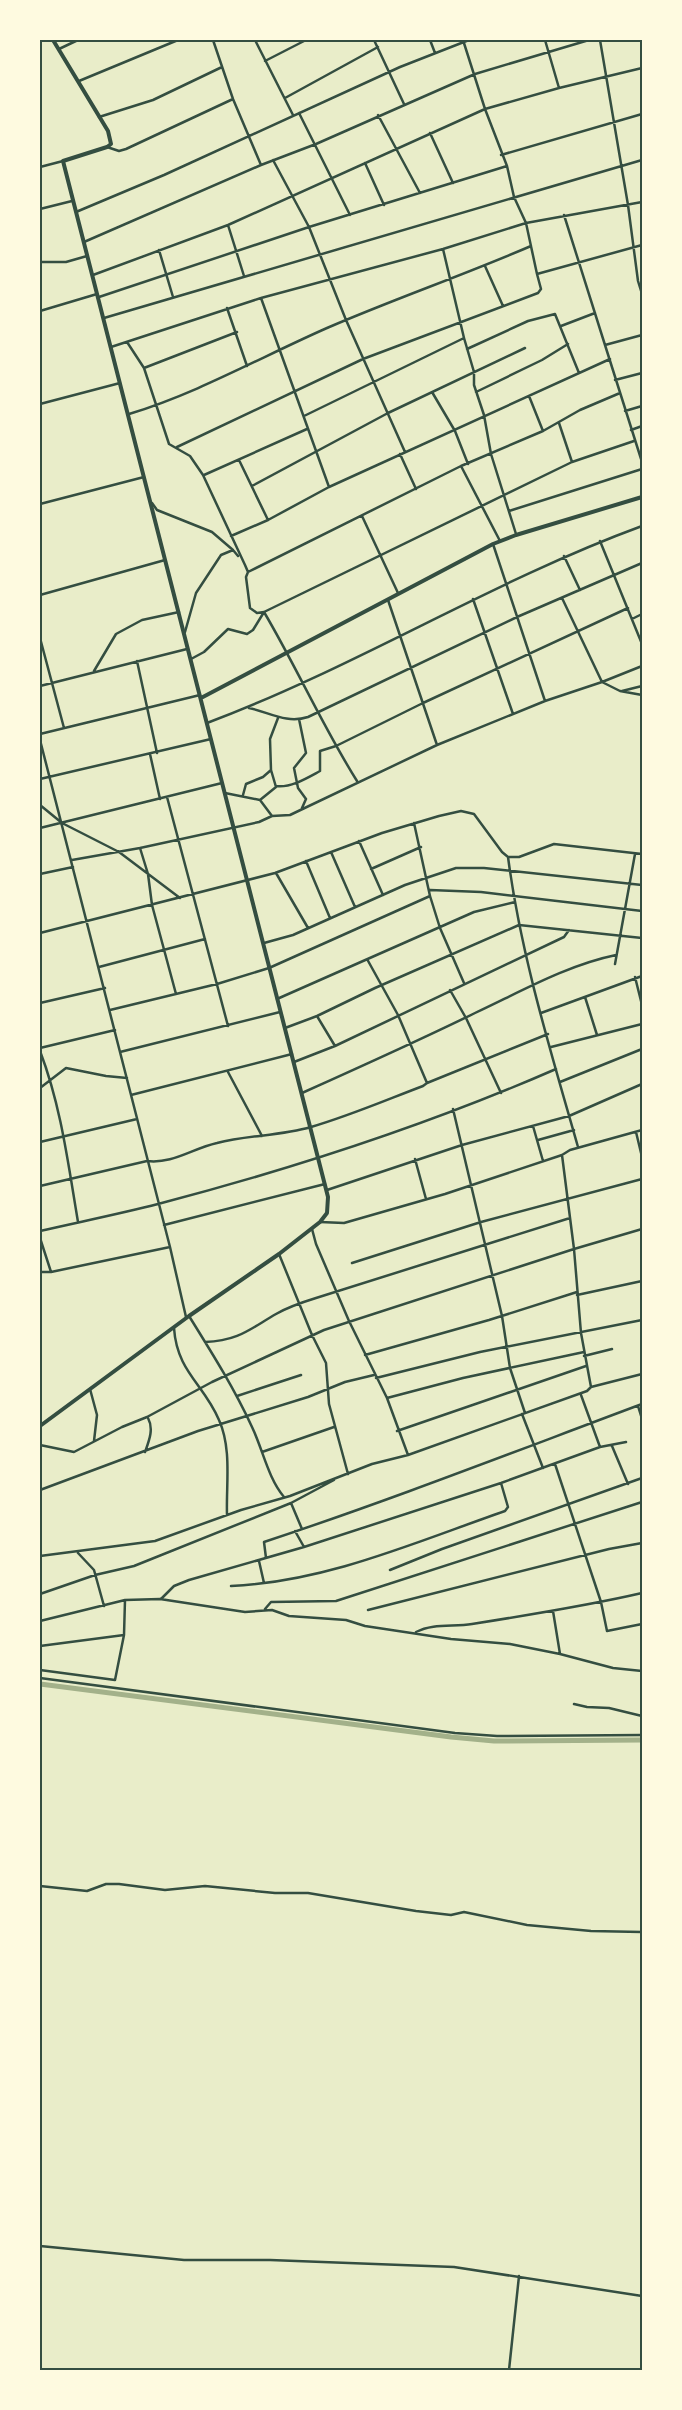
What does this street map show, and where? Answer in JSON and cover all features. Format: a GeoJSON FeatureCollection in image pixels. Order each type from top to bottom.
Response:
{"type":"FeatureCollection","features":[{"type":"Feature","properties":{"kind":"street"},"geometry":{"type":"LineString","coordinates":[[40,167],[107,147],[111,144],[110,137],[79,81],[53,40]]}},
{"type":"Feature","properties":{"kind":"street"},"geometry":{"type":"LineString","coordinates":[[59,49],[78,40]]}},
{"type":"Feature","properties":{"kind":"street"},"geometry":{"type":"LineString","coordinates":[[79,81],[178,40]]}},
{"type":"Feature","properties":{"kind":"street"},"geometry":{"type":"LineString","coordinates":[[213,40],[233,100],[261,165]]}},
{"type":"Feature","properties":{"kind":"street"},"geometry":{"type":"LineString","coordinates":[[255,40],[293,115]]}},
{"type":"Feature","properties":{"kind":"street"},"geometry":{"type":"LineString","coordinates":[[265,61],[306,40]]}},
{"type":"Feature","properties":{"kind":"street"},"geometry":{"type":"LineString","coordinates":[[374,40],[404,104]]}},
{"type":"Feature","properties":{"kind":"street"},"geometry":{"type":"LineString","coordinates":[[430,40],[436,53]]}},
{"type":"Feature","properties":{"kind":"street"},"geometry":{"type":"LineString","coordinates":[[76,212],[164,175],[388,72],[470,40]]}},
{"type":"Feature","properties":{"kind":"street"},"geometry":{"type":"LineString","coordinates":[[545,40],[559,88]]}},
{"type":"Feature","properties":{"kind":"street"},"geometry":{"type":"LineString","coordinates":[[84,242],[261,165],[316,144],[378,115],[475,74],[548,50],[589,40]]}},
{"type":"Feature","properties":{"kind":"street"},"geometry":{"type":"LineString","coordinates":[[600,40],[628,205],[638,281],[642,293]]}},
{"type":"Feature","properties":{"kind":"street"},"geometry":{"type":"LineString","coordinates":[[177,447],[363,359],[538,294],[541,289],[526,223],[514,197],[507,166],[501,155],[485,109],[464,41]]}},
{"type":"Feature","properties":{"kind":"street"},"geometry":{"type":"LineString","coordinates":[[285,98],[378,47]]}},
{"type":"Feature","properties":{"kind":"street"},"geometry":{"type":"LineString","coordinates":[[99,117],[153,100],[222,67]]}},
{"type":"Feature","properties":{"kind":"street"},"geometry":{"type":"LineString","coordinates":[[93,275],[228,225],[485,109],[559,88],[607,78],[642,68]]}},
{"type":"Feature","properties":{"kind":"street"},"geometry":{"type":"LineString","coordinates":[[107,147],[119,151],[126,149],[233,100]]}},
{"type":"Feature","properties":{"kind":"street"},"geometry":{"type":"LineString","coordinates":[[299,113],[350,215]]}},
{"type":"Feature","properties":{"kind":"street"},"geometry":{"type":"LineString","coordinates":[[501,155],[642,114]]}},
{"type":"Feature","properties":{"kind":"street"},"geometry":{"type":"LineString","coordinates":[[378,115],[420,193]]}},
{"type":"Feature","properties":{"kind":"street"},"geometry":{"type":"LineString","coordinates":[[430,133],[453,183]]}},
{"type":"Feature","properties":{"kind":"street"},"geometry":{"type":"LineString","coordinates":[[273,160],[309,227],[346,320],[405,452]]}},
{"type":"Feature","properties":{"kind":"street"},"geometry":{"type":"LineString","coordinates":[[104,318],[642,160]]}},
{"type":"Feature","properties":{"kind":"street"},"geometry":{"type":"LineString","coordinates":[[40,1426],[279,1254],[320,1222],[328,1209],[327,1190],[63,161]]}},
{"type":"Feature","properties":{"kind":"street"},"geometry":{"type":"LineString","coordinates":[[365,162],[384,205]]}},
{"type":"Feature","properties":{"kind":"street"},"geometry":{"type":"LineString","coordinates":[[40,311],[166,274],[309,227],[507,166]]}},
{"type":"Feature","properties":{"kind":"street"},"geometry":{"type":"LineString","coordinates":[[40,209],[74,201]]}},
{"type":"Feature","properties":{"kind":"street"},"geometry":{"type":"LineString","coordinates":[[111,348],[261,298],[444,249],[526,223],[642,202]]}},
{"type":"Feature","properties":{"kind":"street"},"geometry":{"type":"LineString","coordinates":[[564,215],[642,462]]}},
{"type":"Feature","properties":{"kind":"street"},"geometry":{"type":"LineString","coordinates":[[228,225],[244,276]]}},
{"type":"Feature","properties":{"kind":"street"},"geometry":{"type":"LineString","coordinates":[[537,274],[578,261],[642,245]]}},
{"type":"Feature","properties":{"kind":"street"},"geometry":{"type":"LineString","coordinates":[[128,414],[157,405],[346,320],[531,246]]}},
{"type":"Feature","properties":{"kind":"street"},"geometry":{"type":"LineString","coordinates":[[444,249],[460,322],[474,372],[476,392],[484,415],[491,454],[516,535]]}},
{"type":"Feature","properties":{"kind":"street"},"geometry":{"type":"LineString","coordinates":[[159,250],[173,297]]}},
{"type":"Feature","properties":{"kind":"street"},"geometry":{"type":"LineString","coordinates":[[40,262],[66,262],[88,256]]}},
{"type":"Feature","properties":{"kind":"street"},"geometry":{"type":"LineString","coordinates":[[485,266],[503,306]]}},
{"type":"Feature","properties":{"kind":"street"},"geometry":{"type":"LineString","coordinates":[[261,298],[329,488]]}},
{"type":"Feature","properties":{"kind":"street"},"geometry":{"type":"LineString","coordinates":[[228,308],[247,366]]}},
{"type":"Feature","properties":{"kind":"street"},"geometry":{"type":"LineString","coordinates":[[561,326],[595,312]]}},
{"type":"Feature","properties":{"kind":"street"},"geometry":{"type":"LineString","coordinates":[[467,350],[528,322],[552,315],[557,317],[579,373]]}},
{"type":"Feature","properties":{"kind":"street"},"geometry":{"type":"LineString","coordinates":[[144,368],[237,332]]}},
{"type":"Feature","properties":{"kind":"street"},"geometry":{"type":"LineString","coordinates":[[606,345],[642,334]]}},
{"type":"Feature","properties":{"kind":"street"},"geometry":{"type":"LineString","coordinates":[[304,416],[464,338]]}},
{"type":"Feature","properties":{"kind":"street"},"geometry":{"type":"LineString","coordinates":[[127,342],[144,368],[169,444],[190,456],[203,476],[248,572]]}},
{"type":"Feature","properties":{"kind":"street"},"geometry":{"type":"LineString","coordinates":[[476,392],[542,360],[568,344]]}},
{"type":"Feature","properties":{"kind":"street"},"geometry":{"type":"LineString","coordinates":[[252,486],[388,413],[525,348]]}},
{"type":"Feature","properties":{"kind":"street"},"geometry":{"type":"LineString","coordinates":[[231,536],[268,520],[400,454],[455,431],[484,415],[610,359]]}},
{"type":"Feature","properties":{"kind":"street"},"geometry":{"type":"LineString","coordinates":[[615,380],[642,373]]}},
{"type":"Feature","properties":{"kind":"street"},"geometry":{"type":"LineString","coordinates":[[40,404],[120,383]]}},
{"type":"Feature","properties":{"kind":"street"},"geometry":{"type":"LineString","coordinates":[[432,392],[455,431],[468,464]]}},
{"type":"Feature","properties":{"kind":"street"},"geometry":{"type":"LineString","coordinates":[[620,393],[580,410],[543,431],[461,466],[248,572],[246,577],[249,605],[253,612],[264,612],[381,557],[572,462],[634,441]]}},
{"type":"Feature","properties":{"kind":"street"},"geometry":{"type":"LineString","coordinates":[[529,395],[543,431]]}},
{"type":"Feature","properties":{"kind":"street"},"geometry":{"type":"LineString","coordinates":[[625,411],[642,406]]}},
{"type":"Feature","properties":{"kind":"street"},"geometry":{"type":"LineString","coordinates":[[560,423],[572,462]]}},
{"type":"Feature","properties":{"kind":"street"},"geometry":{"type":"LineString","coordinates":[[631,430],[642,426]]}},
{"type":"Feature","properties":{"kind":"street"},"geometry":{"type":"LineString","coordinates":[[203,476],[307,429]]}},
{"type":"Feature","properties":{"kind":"street"},"geometry":{"type":"LineString","coordinates":[[400,454],[416,489]]}},
{"type":"Feature","properties":{"kind":"street"},"geometry":{"type":"LineString","coordinates":[[239,460],[268,520]]}},
{"type":"Feature","properties":{"kind":"street"},"geometry":{"type":"LineString","coordinates":[[461,466],[500,541]]}},
{"type":"Feature","properties":{"kind":"street"},"geometry":{"type":"LineString","coordinates":[[509,511],[642,469]]}},
{"type":"Feature","properties":{"kind":"street"},"geometry":{"type":"LineString","coordinates":[[40,504],[144,477]]}},
{"type":"Feature","properties":{"kind":"street"},"geometry":{"type":"LineString","coordinates":[[149,496],[157,510],[212,532],[241,559]]}},
{"type":"Feature","properties":{"kind":"street"},"geometry":{"type":"LineString","coordinates":[[40,734],[201,697],[289,654],[493,544],[516,535],[642,497]]}},
{"type":"Feature","properties":{"kind":"street"},"geometry":{"type":"LineString","coordinates":[[362,516],[398,595]]}},
{"type":"Feature","properties":{"kind":"street"},"geometry":{"type":"LineString","coordinates":[[207,723],[247,708],[302,683],[564,556],[642,526]]}},
{"type":"Feature","properties":{"kind":"street"},"geometry":{"type":"LineString","coordinates":[[600,541],[640,635],[642,644]]}},
{"type":"Feature","properties":{"kind":"street"},"geometry":{"type":"LineString","coordinates":[[493,544],[545,701]]}},
{"type":"Feature","properties":{"kind":"street"},"geometry":{"type":"LineString","coordinates":[[184,633],[196,592],[221,555],[233,550]]}},
{"type":"Feature","properties":{"kind":"street"},"geometry":{"type":"LineString","coordinates":[[564,556],[580,590]]}},
{"type":"Feature","properties":{"kind":"street"},"geometry":{"type":"LineString","coordinates":[[40,595],[165,560]]}},
{"type":"Feature","properties":{"kind":"street"},"geometry":{"type":"LineString","coordinates":[[247,708],[278,718],[299,719],[317,713],[517,617],[642,564]]}},
{"type":"Feature","properties":{"kind":"street"},"geometry":{"type":"LineString","coordinates":[[562,598],[602,682],[620,691],[642,695]]}},
{"type":"Feature","properties":{"kind":"street"},"geometry":{"type":"LineString","coordinates":[[473,599],[513,714]]}},
{"type":"Feature","properties":{"kind":"street"},"geometry":{"type":"LineString","coordinates":[[388,600],[436,745]]}},
{"type":"Feature","properties":{"kind":"street"},"geometry":{"type":"LineString","coordinates":[[260,800],[276,786],[284,787],[320,770],[320,751],[336,746],[423,703],[628,608]]}},
{"type":"Feature","properties":{"kind":"street"},"geometry":{"type":"LineString","coordinates":[[91,673],[95,670],[116,634],[142,620],[179,612]]}},
{"type":"Feature","properties":{"kind":"street"},"geometry":{"type":"LineString","coordinates":[[264,612],[289,654],[317,713],[358,781]]}},
{"type":"Feature","properties":{"kind":"street"},"geometry":{"type":"LineString","coordinates":[[191,659],[204,652],[228,629],[247,634],[253,630],[264,612]]}},
{"type":"Feature","properties":{"kind":"street"},"geometry":{"type":"LineString","coordinates":[[632,619],[642,614]]}},
{"type":"Feature","properties":{"kind":"street"},"geometry":{"type":"LineString","coordinates":[[40,638],[64,729]]}},
{"type":"Feature","properties":{"kind":"street"},"geometry":{"type":"LineString","coordinates":[[40,686],[188,649]]}},
{"type":"Feature","properties":{"kind":"street"},"geometry":{"type":"LineString","coordinates":[[137,661],[157,753]]}},
{"type":"Feature","properties":{"kind":"street"},"geometry":{"type":"LineString","coordinates":[[72,860],[140,848],[178,838],[259,822],[272,816],[287,816],[436,745],[545,701],[642,666]]}},
{"type":"Feature","properties":{"kind":"street"},"geometry":{"type":"LineString","coordinates":[[620,691],[642,686]]}},
{"type":"Feature","properties":{"kind":"street"},"geometry":{"type":"LineString","coordinates":[[276,786],[271,770],[270,735],[278,718]]}},
{"type":"Feature","properties":{"kind":"street"},"geometry":{"type":"LineString","coordinates":[[299,719],[306,753],[294,767],[298,788],[306,799],[305,804],[299,811]]}},
{"type":"Feature","properties":{"kind":"street"},"geometry":{"type":"LineString","coordinates":[[40,779],[211,739]]}},
{"type":"Feature","properties":{"kind":"street"},"geometry":{"type":"LineString","coordinates":[[40,740],[65,841],[74,866],[188,1318],[227,1375],[247,1416],[275,1486],[284,1497]]}},
{"type":"Feature","properties":{"kind":"street"},"geometry":{"type":"LineString","coordinates":[[150,754],[160,799]]}},
{"type":"Feature","properties":{"kind":"street"},"geometry":{"type":"LineString","coordinates":[[40,757],[44,756]]}},
{"type":"Feature","properties":{"kind":"street"},"geometry":{"type":"LineString","coordinates":[[243,796],[246,784],[263,777],[271,770]]}},
{"type":"Feature","properties":{"kind":"street"},"geometry":{"type":"LineString","coordinates":[[40,828],[222,784]]}},
{"type":"Feature","properties":{"kind":"street"},"geometry":{"type":"LineString","coordinates":[[225,793],[260,800],[272,816]]}},
{"type":"Feature","properties":{"kind":"street"},"geometry":{"type":"LineString","coordinates":[[167,798],[228,1026]]}},
{"type":"Feature","properties":{"kind":"street"},"geometry":{"type":"LineString","coordinates":[[40,805],[62,823],[119,852],[180,898]]}},
{"type":"Feature","properties":{"kind":"street"},"geometry":{"type":"LineString","coordinates":[[40,933],[276,873],[359,841],[458,811],[470,812],[508,857],[523,857],[554,844],[642,854]]}},
{"type":"Feature","properties":{"kind":"street"},"geometry":{"type":"LineString","coordinates":[[414,823],[421,847],[430,896],[440,928],[464,983]]}},
{"type":"Feature","properties":{"kind":"street"},"geometry":{"type":"LineString","coordinates":[[359,841],[383,895]]}},
{"type":"Feature","properties":{"kind":"street"},"geometry":{"type":"LineString","coordinates":[[371,869],[421,847]]}},
{"type":"Feature","properties":{"kind":"street"},"geometry":{"type":"LineString","coordinates":[[140,848],[148,874],[152,905],[176,994]]}},
{"type":"Feature","properties":{"kind":"street"},"geometry":{"type":"LineString","coordinates":[[331,852],[355,907]]}},
{"type":"Feature","properties":{"kind":"street"},"geometry":{"type":"LineString","coordinates":[[615,964],[635,854]]}},
{"type":"Feature","properties":{"kind":"street"},"geometry":{"type":"LineString","coordinates":[[508,857],[515,902],[533,985],[578,1147]]}},
{"type":"Feature","properties":{"kind":"street"},"geometry":{"type":"LineString","coordinates":[[306,861],[330,918]]}},
{"type":"Feature","properties":{"kind":"street"},"geometry":{"type":"LineString","coordinates":[[40,874],[74,866]]}},
{"type":"Feature","properties":{"kind":"street"},"geometry":{"type":"LineString","coordinates":[[263,944],[308,928],[383,895],[456,868],[510,870],[642,885]]}},
{"type":"Feature","properties":{"kind":"street"},"geometry":{"type":"LineString","coordinates":[[276,873],[308,928]]}},
{"type":"Feature","properties":{"kind":"street"},"geometry":{"type":"LineString","coordinates":[[430,890],[481,892],[642,911]]}},
{"type":"Feature","properties":{"kind":"street"},"geometry":{"type":"LineString","coordinates":[[110,1010],[217,984],[269,968],[311,951],[430,896]]}},
{"type":"Feature","properties":{"kind":"street"},"geometry":{"type":"LineString","coordinates":[[277,999],[474,912],[515,902]]}},
{"type":"Feature","properties":{"kind":"street"},"geometry":{"type":"LineString","coordinates":[[285,1028],[317,1016],[451,954],[520,925],[642,938]]}},
{"type":"Feature","properties":{"kind":"street"},"geometry":{"type":"LineString","coordinates":[[294,1062],[335,1046],[565,936],[569,930]]}},
{"type":"Feature","properties":{"kind":"street"},"geometry":{"type":"LineString","coordinates":[[99,967],[205,940]]}},
{"type":"Feature","properties":{"kind":"street"},"geometry":{"type":"LineString","coordinates":[[302,1093],[411,1044],[533,985],[590,962],[616,955]]}},
{"type":"Feature","properties":{"kind":"street"},"geometry":{"type":"LineString","coordinates":[[367,959],[398,1015],[426,1083]]}},
{"type":"Feature","properties":{"kind":"street"},"geometry":{"type":"LineString","coordinates":[[541,1013],[642,976]]}},
{"type":"Feature","properties":{"kind":"street"},"geometry":{"type":"LineString","coordinates":[[635,978],[642,1004]]}},
{"type":"Feature","properties":{"kind":"street"},"geometry":{"type":"LineString","coordinates":[[40,1004],[105,988]]}},
{"type":"Feature","properties":{"kind":"street"},"geometry":{"type":"LineString","coordinates":[[450,990],[466,1018],[501,1093]]}},
{"type":"Feature","properties":{"kind":"street"},"geometry":{"type":"LineString","coordinates":[[585,997],[597,1034]]}},
{"type":"Feature","properties":{"kind":"street"},"geometry":{"type":"LineString","coordinates":[[120,1052],[280,1012]]}},
{"type":"Feature","properties":{"kind":"street"},"geometry":{"type":"LineString","coordinates":[[317,1016],[335,1046]]}},
{"type":"Feature","properties":{"kind":"street"},"geometry":{"type":"LineString","coordinates":[[551,1047],[642,1024]]}},
{"type":"Feature","properties":{"kind":"street"},"geometry":{"type":"LineString","coordinates":[[78,1222],[65,1135],[51,1079],[40,1049],[115,1030]]}},
{"type":"Feature","properties":{"kind":"street"},"geometry":{"type":"LineString","coordinates":[[40,1186],[148,1161],[162,1163],[198,1148],[241,1137],[262,1136],[310,1128],[423,1086],[484,1058],[548,1034]]}},
{"type":"Feature","properties":{"kind":"street"},"geometry":{"type":"LineString","coordinates":[[560,1082],[642,1049]]}},
{"type":"Feature","properties":{"kind":"street"},"geometry":{"type":"LineString","coordinates":[[131,1095],[228,1072],[292,1054]]}},
{"type":"Feature","properties":{"kind":"street"},"geometry":{"type":"LineString","coordinates":[[40,1088],[66,1068],[127,1078]]}},
{"type":"Feature","properties":{"kind":"street"},"geometry":{"type":"LineString","coordinates":[[40,1231],[159,1204],[317,1157],[501,1093],[556,1069]]}},
{"type":"Feature","properties":{"kind":"street"},"geometry":{"type":"LineString","coordinates":[[228,1072],[262,1136]]}},
{"type":"Feature","properties":{"kind":"street"},"geometry":{"type":"LineString","coordinates":[[327,1190],[462,1145],[569,1116],[642,1084]]}},
{"type":"Feature","properties":{"kind":"street"},"geometry":{"type":"LineString","coordinates":[[453,1109],[473,1184],[502,1316],[510,1368],[532,1444],[543,1468]]}},
{"type":"Feature","properties":{"kind":"street"},"geometry":{"type":"LineString","coordinates":[[40,1142],[137,1118]]}},
{"type":"Feature","properties":{"kind":"street"},"geometry":{"type":"LineString","coordinates":[[533,1126],[543,1161]]}},
{"type":"Feature","properties":{"kind":"street"},"geometry":{"type":"LineString","coordinates":[[538,1140],[574,1130]]}},
{"type":"Feature","properties":{"kind":"street"},"geometry":{"type":"LineString","coordinates":[[320,1222],[344,1223],[473,1184],[562,1155],[578,1147],[642,1130]]}},
{"type":"Feature","properties":{"kind":"street"},"geometry":{"type":"LineString","coordinates":[[636,1132],[642,1157]]}},
{"type":"Feature","properties":{"kind":"street"},"geometry":{"type":"LineString","coordinates":[[562,1155],[574,1249],[581,1333],[591,1387]]}},
{"type":"Feature","properties":{"kind":"street"},"geometry":{"type":"LineString","coordinates":[[415,1160],[426,1199]]}},
{"type":"Feature","properties":{"kind":"street"},"geometry":{"type":"LineString","coordinates":[[352,1263],[481,1222],[642,1179]]}},
{"type":"Feature","properties":{"kind":"street"},"geometry":{"type":"LineString","coordinates":[[164,1225],[325,1184]]}},
{"type":"Feature","properties":{"kind":"street"},"geometry":{"type":"LineString","coordinates":[[205,1342],[222,1342],[242,1336],[278,1312],[299,1304],[570,1218]]}},
{"type":"Feature","properties":{"kind":"street"},"geometry":{"type":"LineString","coordinates":[[312,1228],[316,1244],[349,1321],[364,1355],[387,1398],[397,1431],[408,1455]]}},
{"type":"Feature","properties":{"kind":"street"},"geometry":{"type":"LineString","coordinates":[[40,1445],[74,1452],[148,1417],[227,1375],[312,1335],[492,1274],[642,1229]]}},
{"type":"Feature","properties":{"kind":"street"},"geometry":{"type":"LineString","coordinates":[[40,1238],[51,1272]]}},
{"type":"Feature","properties":{"kind":"street"},"geometry":{"type":"LineString","coordinates":[[40,1272],[51,1272],[170,1247]]}},
{"type":"Feature","properties":{"kind":"street"},"geometry":{"type":"LineString","coordinates":[[279,1254],[312,1335],[326,1363],[327,1390],[334,1427],[348,1474]]}},
{"type":"Feature","properties":{"kind":"street"},"geometry":{"type":"LineString","coordinates":[[364,1355],[577,1293],[642,1282]]}},
{"type":"Feature","properties":{"kind":"street"},"geometry":{"type":"LineString","coordinates":[[40,1490],[221,1424],[327,1390],[346,1382],[642,1320]]}},
{"type":"Feature","properties":{"kind":"street"},"geometry":{"type":"LineString","coordinates":[[174,1328],[175,1343],[187,1372],[221,1424],[228,1479],[227,1515]]}},
{"type":"Feature","properties":{"kind":"street"},"geometry":{"type":"LineString","coordinates":[[387,1398],[510,1368],[612,1349]]}},
{"type":"Feature","properties":{"kind":"street"},"geometry":{"type":"LineString","coordinates":[[397,1431],[586,1366]]}},
{"type":"Feature","properties":{"kind":"street"},"geometry":{"type":"LineString","coordinates":[[40,1556],[155,1541],[284,1497],[372,1464],[408,1455],[581,1394],[591,1387],[642,1374]]}},
{"type":"Feature","properties":{"kind":"street"},"geometry":{"type":"LineString","coordinates":[[236,1396],[301,1375]]}},
{"type":"Feature","properties":{"kind":"street"},"geometry":{"type":"LineString","coordinates":[[90,1389],[96,1415],[94,1441]]}},
{"type":"Feature","properties":{"kind":"street"},"geometry":{"type":"LineString","coordinates":[[581,1394],[600,1447]]}},
{"type":"Feature","properties":{"kind":"street"},"geometry":{"type":"LineString","coordinates":[[266,1558],[264,1542],[392,1498],[592,1421],[642,1404]]}},
{"type":"Feature","properties":{"kind":"street"},"geometry":{"type":"LineString","coordinates":[[638,1406],[642,1419]]}},
{"type":"Feature","properties":{"kind":"street"},"geometry":{"type":"LineString","coordinates":[[145,1452],[151,1432],[151,1423],[148,1417]]}},
{"type":"Feature","properties":{"kind":"street"},"geometry":{"type":"LineString","coordinates":[[262,1452],[334,1427]]}},
{"type":"Feature","properties":{"kind":"street"},"geometry":{"type":"LineString","coordinates":[[160,1599],[174,1586],[189,1580],[304,1547],[501,1484],[600,1447],[626,1442]]}},
{"type":"Feature","properties":{"kind":"street"},"geometry":{"type":"LineString","coordinates":[[612,1446],[628,1484]]}},
{"type":"Feature","properties":{"kind":"street"},"geometry":{"type":"LineString","coordinates":[[555,1464],[602,1602],[608,1632],[642,1624]]}},
{"type":"Feature","properties":{"kind":"street"},"geometry":{"type":"LineString","coordinates":[[40,1594],[96,1575],[134,1566],[291,1503],[337,1478]]}},
{"type":"Feature","properties":{"kind":"street"},"geometry":{"type":"LineString","coordinates":[[390,1570],[442,1549],[642,1478]]}},
{"type":"Feature","properties":{"kind":"street"},"geometry":{"type":"LineString","coordinates":[[231,1586],[264,1583],[326,1570],[389,1553],[505,1511],[508,1507],[501,1484]]}},
{"type":"Feature","properties":{"kind":"street"},"geometry":{"type":"LineString","coordinates":[[265,1609],[271,1602],[336,1601],[642,1502]]}},
{"type":"Feature","properties":{"kind":"street"},"geometry":{"type":"LineString","coordinates":[[291,1503],[302,1529]]}},
{"type":"Feature","properties":{"kind":"street"},"geometry":{"type":"LineString","coordinates":[[295,1531],[304,1547]]}},
{"type":"Feature","properties":{"kind":"street"},"geometry":{"type":"LineString","coordinates":[[368,1610],[642,1543]]}},
{"type":"Feature","properties":{"kind":"street"},"geometry":{"type":"LineString","coordinates":[[77,1552],[91,1566],[96,1575],[104,1606]]}},
{"type":"Feature","properties":{"kind":"street"},"geometry":{"type":"LineString","coordinates":[[259,1561],[264,1583]]}},
{"type":"Feature","properties":{"kind":"street"},"geometry":{"type":"LineString","coordinates":[[416,1632],[430,1627],[460,1626],[553,1611],[642,1593]]}},
{"type":"Feature","properties":{"kind":"street"},"geometry":{"type":"LineString","coordinates":[[40,1621],[125,1600],[160,1599],[245,1612],[265,1609],[289,1616],[346,1620],[365,1626],[416,1632],[451,1639],[510,1644],[560,1654],[613,1668],[642,1671]]}},
{"type":"Feature","properties":{"kind":"street"},"geometry":{"type":"LineString","coordinates":[[40,1670],[115,1680],[124,1635],[125,1600]]}},
{"type":"Feature","properties":{"kind":"street"},"geometry":{"type":"LineString","coordinates":[[553,1611],[560,1654]]}},
{"type":"Feature","properties":{"kind":"street"},"geometry":{"type":"LineString","coordinates":[[40,1646],[124,1635]]}},
{"type":"Feature","properties":{"kind":"street"},"geometry":{"type":"LineString","coordinates":[[40,1678],[455,1733],[497,1736],[642,1735]]}},
{"type":"Feature","properties":{"kind":"street"},"geometry":{"type":"LineString","coordinates":[[574,1704],[587,1707],[609,1708],[642,1716]]}},
{"type":"Feature","properties":{"kind":"street"},"geometry":{"type":"LineString","coordinates":[[40,1886],[78,1891],[111,1884],[164,1890],[205,1886],[275,1894],[308,1893],[416,1912],[452,1915],[464,1912],[527,1925],[591,1931],[642,1932]]}},
{"type":"Feature","properties":{"kind":"street"},"geometry":{"type":"LineString","coordinates":[[40,2246],[184,2260],[270,2260],[434,2266],[520,2276],[642,2296]]}},
{"type":"Feature","properties":{"kind":"street"},"geometry":{"type":"LineString","coordinates":[[509,2370],[520,2276]]}},
{"type":"Feature","properties":{"kind":"waterway"},"geometry":{"type":"LineString","coordinates":[[40,1684],[451,1737],[494,1741],[642,1740]]}}]}
